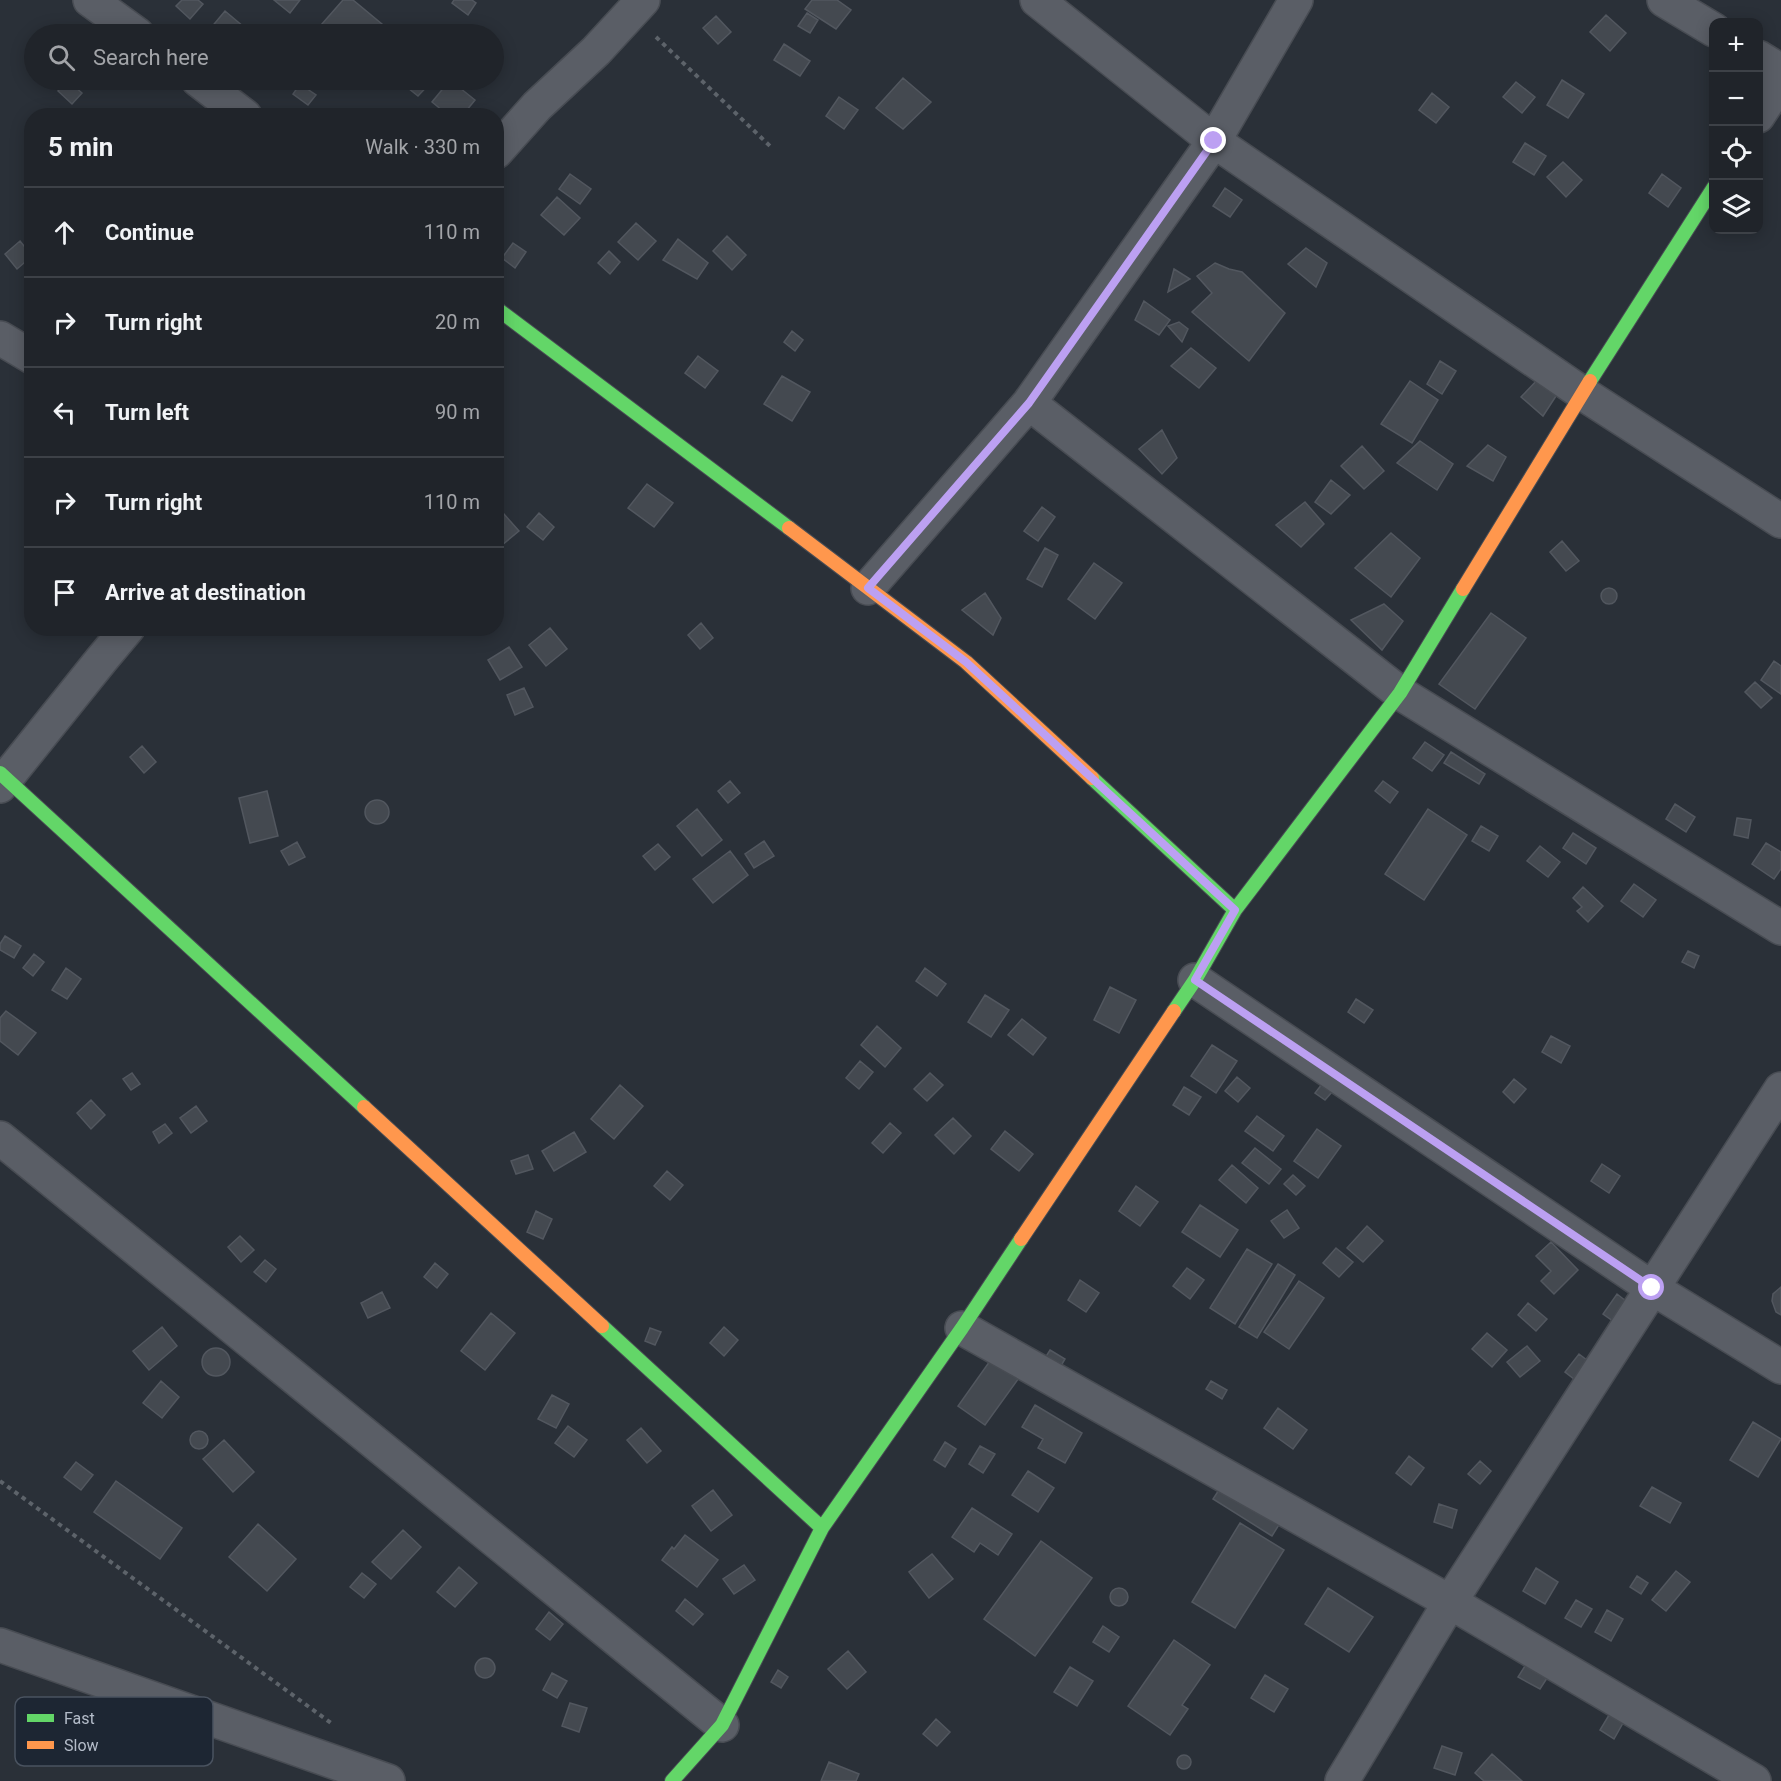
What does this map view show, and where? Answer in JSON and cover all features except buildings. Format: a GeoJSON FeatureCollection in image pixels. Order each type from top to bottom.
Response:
{"type":"FeatureCollection","features":[{"type":"Feature","properties":{"kind":"street"},"geometry":{"type":"LineString","coordinates":[[90,0],[123,24]]}},
{"type":"Feature","properties":{"kind":"street"},"geometry":{"type":"LineString","coordinates":[[1037,0],[1214,141],[1582,393],[1781,520]]}},
{"type":"Feature","properties":{"kind":"street"},"geometry":{"type":"LineString","coordinates":[[868,588],[1029,403],[1214,141],[1296,0]]}},
{"type":"Feature","properties":{"kind":"street"},"geometry":{"type":"LineString","coordinates":[[1664,0],[1709,28]]}},
{"type":"Feature","properties":{"kind":"street"},"geometry":{"type":"LineString","coordinates":[[504,143],[629,4]]}},
{"type":"Feature","properties":{"kind":"street"},"geometry":{"type":"LineString","coordinates":[[1763,60],[1781,70]]}},
{"type":"Feature","properties":{"kind":"street"},"geometry":{"type":"LineString","coordinates":[[1763,108],[1781,81]]}},
{"type":"Feature","properties":{"kind":"street"},"geometry":{"type":"LineString","coordinates":[[211,90],[235,108]]}},
{"type":"Feature","properties":{"kind":"street"},"geometry":{"type":"LineString","coordinates":[[672,1781],[722,1725],[822,1528],[962,1328],[1195,980],[1235,910],[1400,693],[1582,393],[1709,193]]}},
{"type":"Feature","properties":{"kind":"street"},"geometry":{"type":"LineString","coordinates":[[504,314],[966,662],[1235,910]]}},
{"type":"Feature","properties":{"kind":"street"},"geometry":{"type":"LineString","coordinates":[[0,338],[24,352]]}},
{"type":"Feature","properties":{"kind":"street"},"geometry":{"type":"LineString","coordinates":[[1029,403],[1400,693],[1781,928]]}},
{"type":"Feature","properties":{"kind":"street"},"geometry":{"type":"LineString","coordinates":[[122,636],[2,779],[822,1528]]}},
{"type":"Feature","properties":{"kind":"street"},"geometry":{"type":"LineString","coordinates":[[1195,980],[1652,1288],[1781,1367]]}},
{"type":"Feature","properties":{"kind":"street"},"geometry":{"type":"LineString","coordinates":[[1342,1781],[1450,1602],[1781,1089]]}},
{"type":"Feature","properties":{"kind":"street"},"geometry":{"type":"LineString","coordinates":[[0,1138],[722,1725]]}},
{"type":"Feature","properties":{"kind":"street"},"geometry":{"type":"LineString","coordinates":[[962,1328],[1450,1602],[1754,1781]]}},
{"type":"Feature","properties":{"kind":"street"},"geometry":{"type":"LineString","coordinates":[[0,1645],[148,1697]]}},
{"type":"Feature","properties":{"kind":"street"},"geometry":{"type":"LineString","coordinates":[[213,1720],[388,1781]]}},
{"type":"Feature","properties":{"kind":"path"},"geometry":{"type":"LineString","coordinates":[[629,4],[771,146]]}},
{"type":"Feature","properties":{"kind":"path"},"geometry":{"type":"LineString","coordinates":[[0,1481],[334,1725]]}},
{"type":"Feature","properties":{"kind":"traffic: fast"},"geometry":{"type":"LineString","coordinates":[[1590,381],[1709,195]]}},
{"type":"Feature","properties":{"kind":"traffic: fast"},"geometry":{"type":"LineString","coordinates":[[504,314],[789,528]]}},
{"type":"Feature","properties":{"kind":"traffic: fast"},"geometry":{"type":"LineString","coordinates":[[1174,1011],[1195,980],[1235,910],[1400,693],[1463,589]]}},
{"type":"Feature","properties":{"kind":"traffic: fast"},"geometry":{"type":"LineString","coordinates":[[0,773],[364,1107]]}},
{"type":"Feature","properties":{"kind":"traffic: fast"},"geometry":{"type":"LineString","coordinates":[[1092,778],[1235,910]]}},
{"type":"Feature","properties":{"kind":"traffic: fast"},"geometry":{"type":"LineString","coordinates":[[672,1781],[722,1725],[822,1528],[962,1328],[1021,1239]]}},
{"type":"Feature","properties":{"kind":"traffic: fast"},"geometry":{"type":"LineString","coordinates":[[602,1326],[822,1528]]}},
{"type":"Feature","properties":{"kind":"traffic: slow"},"geometry":{"type":"LineString","coordinates":[[1463,589],[1590,381]]}},
{"type":"Feature","properties":{"kind":"traffic: slow"},"geometry":{"type":"LineString","coordinates":[[789,528],[966,662],[1092,778]]}},
{"type":"Feature","properties":{"kind":"traffic: slow"},"geometry":{"type":"LineString","coordinates":[[1021,1239],[1174,1011]]}},
{"type":"Feature","properties":{"kind":"traffic: slow"},"geometry":{"type":"LineString","coordinates":[[364,1107],[602,1326]]}},
{"type":"Feature","properties":{"kind":"route"},"geometry":{"type":"LineString","coordinates":[[1214,141],[1029,403],[868,588],[966,662],[1235,910],[1195,980],[1652,1288]]}}]}
